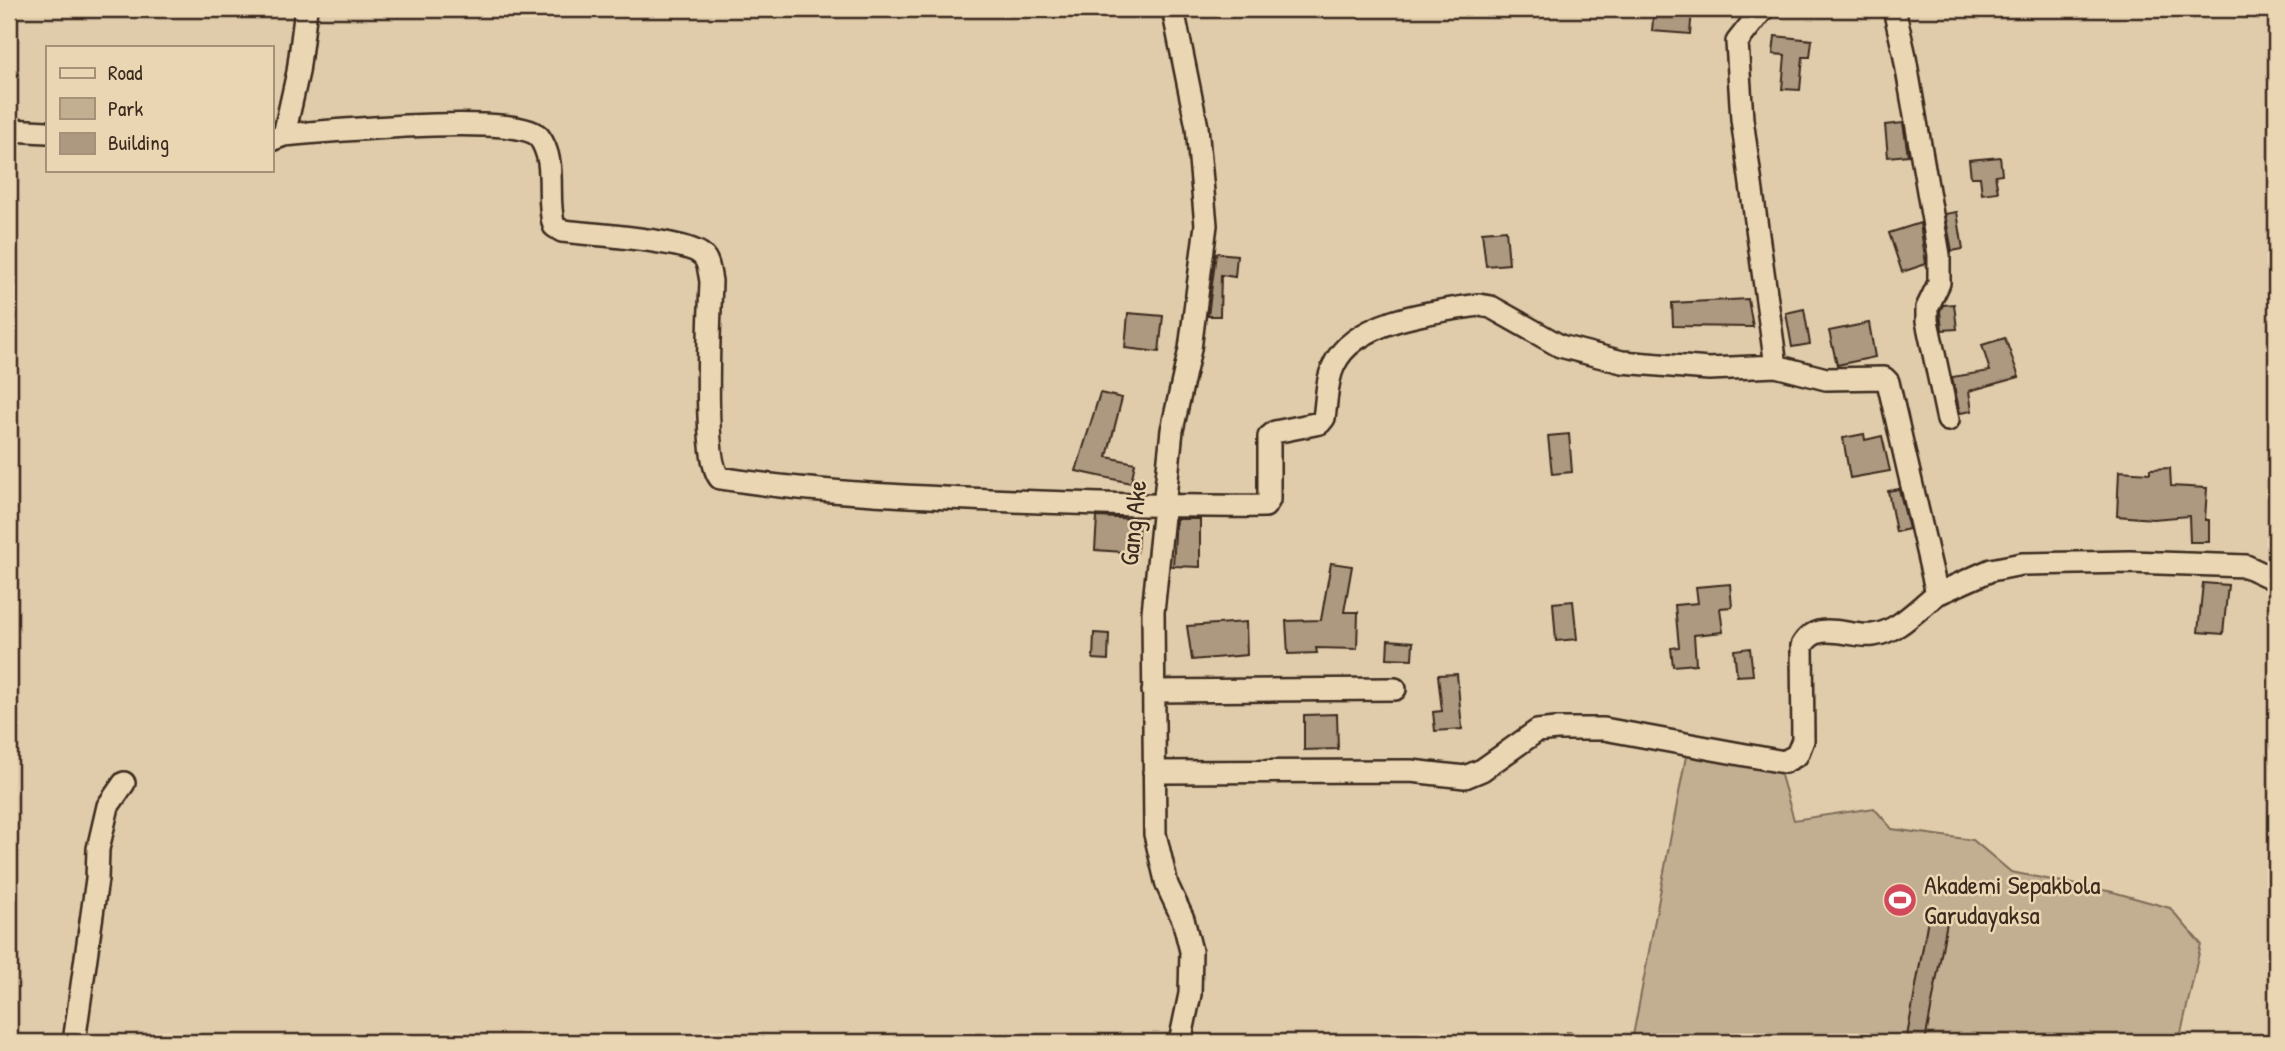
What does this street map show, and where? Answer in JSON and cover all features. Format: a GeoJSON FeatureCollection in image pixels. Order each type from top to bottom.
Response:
{"type":"FeatureCollection","features":[{"type":"Feature","properties":{"kind":"street"},"geometry":{"type":"LineString","coordinates":[[278,137],[291,111],[306,9]]}},
{"type":"Feature","properties":{"kind":"street","name":"Gang Ake"},"geometry":{"type":"LineString","coordinates":[[1173,9],[1197,127],[1206,225],[1190,349],[1172,430],[1153,612],[1154,834],[1167,885],[1183,919],[1191,951],[1191,995],[1180,1042]]}},
{"type":"Feature","properties":{"kind":"street"},"geometry":{"type":"LineString","coordinates":[[1763,9],[1737,42],[1742,119],[1776,366]]}},
{"type":"Feature","properties":{"kind":"street"},"geometry":{"type":"LineString","coordinates":[[1894,9],[1905,52],[1938,255],[1939,283],[1927,308],[1927,321],[1948,420]]}},
{"type":"Feature","properties":{"kind":"street"},"geometry":{"type":"LineString","coordinates":[[278,137],[402,126],[486,125],[532,130],[540,137],[550,162],[554,226],[562,231],[645,240],[700,253],[707,261],[711,281],[709,404],[713,465],[720,478],[760,484],[927,497],[1162,507],[1265,506],[1269,500],[1269,437],[1275,432],[1320,423],[1333,366],[1344,348],[1377,326],[1479,305],[1491,307],[1560,345],[1622,362],[1709,369],[1776,366],[1826,379],[1878,376],[1888,382],[1937,594]]}},
{"type":"Feature","properties":{"kind":"street"},"geometry":{"type":"LineString","coordinates":[[9,130],[46,132]]}},
{"type":"Feature","properties":{"kind":"street"},"geometry":{"type":"LineString","coordinates":[[1154,772],[1412,771],[1465,777],[1482,770],[1521,739],[1537,730],[1556,729],[1604,729],[1784,762],[1797,755],[1803,740],[1802,646],[1807,637],[1819,631],[1868,636],[1883,634],[1937,594],[1991,570],[2022,564],[2130,562],[2246,566],[2276,580]]}},
{"type":"Feature","properties":{"kind":"street"},"geometry":{"type":"LineString","coordinates":[[1153,691],[1395,689]]}},
{"type":"Feature","properties":{"kind":"street"},"geometry":{"type":"LineString","coordinates":[[74,1042],[97,879],[98,849],[108,806],[124,783]]}},
{"type":"Feature","properties":{"kind":"green space","name":"Akademi Sepakbola Garudayaksa"},"geometry":{"type":"Polygon","coordinates":[[[1686,756],[1780,772],[1794,820],[1874,808],[1892,829],[1973,840],[2011,872],[2113,892],[2170,908],[2201,944],[2179,1042],[1566,1042],[1567,1032],[1632,1041],[1686,756]]]}},
{"type":"Feature","properties":{"kind":"building"},"geometry":{"type":"Polygon","coordinates":[[[1654,9],[1692,9],[1690,34],[1652,31],[1654,9]]]}},
{"type":"Feature","properties":{"kind":"building"},"geometry":{"type":"Polygon","coordinates":[[[1775,36],[1812,40],[1810,57],[1803,57],[1800,90],[1782,89],[1785,55],[1773,54],[1775,36]]]}},
{"type":"Feature","properties":{"kind":"building"},"geometry":{"type":"Polygon","coordinates":[[[1903,123],[1908,155],[1888,157],[1885,125],[1903,123]]]}},
{"type":"Feature","properties":{"kind":"building"},"geometry":{"type":"Polygon","coordinates":[[[2000,157],[2002,174],[1995,175],[1998,192],[1982,194],[1980,177],[1971,177],[1969,160],[2000,157]]]}},
{"type":"Feature","properties":{"kind":"building"},"geometry":{"type":"Polygon","coordinates":[[[1957,212],[1963,249],[1952,251],[1945,214],[1957,212]]]}},
{"type":"Feature","properties":{"kind":"building"},"geometry":{"type":"Polygon","coordinates":[[[1920,223],[1926,264],[1902,272],[1889,233],[1920,223]]]}},
{"type":"Feature","properties":{"kind":"building"},"geometry":{"type":"Polygon","coordinates":[[[1506,230],[1509,264],[1486,266],[1482,232],[1506,230]]]}},
{"type":"Feature","properties":{"kind":"building"},"geometry":{"type":"Polygon","coordinates":[[[1216,253],[1237,255],[1235,277],[1221,275],[1220,316],[1208,316],[1216,253]]]}},
{"type":"Feature","properties":{"kind":"building"},"geometry":{"type":"Polygon","coordinates":[[[1748,299],[1753,327],[1673,326],[1672,303],[1748,299]]]}},
{"type":"Feature","properties":{"kind":"building"},"geometry":{"type":"Polygon","coordinates":[[[1954,304],[1957,329],[1942,330],[1940,311],[1943,305],[1954,304]]]}},
{"type":"Feature","properties":{"kind":"building"},"geometry":{"type":"Polygon","coordinates":[[[1804,309],[1810,344],[1792,347],[1786,313],[1804,309]]]}},
{"type":"Feature","properties":{"kind":"building"},"geometry":{"type":"Polygon","coordinates":[[[1128,313],[1163,316],[1159,352],[1125,348],[1128,313]]]}},
{"type":"Feature","properties":{"kind":"building"},"geometry":{"type":"Polygon","coordinates":[[[1869,323],[1875,357],[1837,365],[1829,331],[1869,323]]]}},
{"type":"Feature","properties":{"kind":"building"},"geometry":{"type":"Polygon","coordinates":[[[2005,338],[2019,377],[1969,391],[1972,411],[1960,413],[1952,377],[1990,371],[1982,345],[2005,338]]]}},
{"type":"Feature","properties":{"kind":"building"},"geometry":{"type":"Polygon","coordinates":[[[1100,393],[1122,398],[1107,457],[1135,463],[1131,483],[1076,471],[1100,393]]]}},
{"type":"Feature","properties":{"kind":"building"},"geometry":{"type":"Polygon","coordinates":[[[1569,434],[1572,472],[1552,474],[1548,436],[1569,434]]]}},
{"type":"Feature","properties":{"kind":"building"},"geometry":{"type":"Polygon","coordinates":[[[1864,434],[1865,440],[1882,436],[1890,471],[1850,478],[1843,438],[1864,434]]]}},
{"type":"Feature","properties":{"kind":"building"},"geometry":{"type":"Polygon","coordinates":[[[2170,468],[2171,486],[2207,488],[2205,520],[2209,520],[2209,542],[2190,542],[2189,516],[2153,519],[2117,516],[2119,471],[2150,473],[2150,469],[2170,468]]]}},
{"type":"Feature","properties":{"kind":"building"},"geometry":{"type":"Polygon","coordinates":[[[1899,489],[1909,529],[1896,532],[1888,491],[1899,489]]]}},
{"type":"Feature","properties":{"kind":"building"},"geometry":{"type":"Polygon","coordinates":[[[1097,517],[1139,519],[1137,553],[1095,550],[1097,517]]]}},
{"type":"Feature","properties":{"kind":"building"},"geometry":{"type":"Polygon","coordinates":[[[1176,519],[1200,519],[1200,567],[1173,566],[1176,519]]]}},
{"type":"Feature","properties":{"kind":"building"},"geometry":{"type":"Polygon","coordinates":[[[1331,563],[1352,566],[1344,612],[1358,612],[1357,649],[1316,648],[1317,653],[1288,654],[1286,621],[1321,620],[1331,563]]]}},
{"type":"Feature","properties":{"kind":"building"},"geometry":{"type":"Polygon","coordinates":[[[2203,583],[2228,585],[2223,634],[2198,632],[2203,583]]]}},
{"type":"Feature","properties":{"kind":"building"},"geometry":{"type":"Polygon","coordinates":[[[1730,584],[1732,607],[1720,608],[1723,632],[1694,635],[1696,664],[1673,666],[1671,648],[1679,647],[1675,605],[1698,603],[1696,587],[1730,584]]]}},
{"type":"Feature","properties":{"kind":"building"},"geometry":{"type":"Polygon","coordinates":[[[1573,601],[1577,639],[1556,641],[1553,603],[1573,601]]]}},
{"type":"Feature","properties":{"kind":"building"},"geometry":{"type":"Polygon","coordinates":[[[1246,622],[1247,655],[1192,660],[1187,626],[1246,622]]]}},
{"type":"Feature","properties":{"kind":"building"},"geometry":{"type":"Polygon","coordinates":[[[1094,633],[1109,634],[1108,660],[1093,659],[1094,633]]]}},
{"type":"Feature","properties":{"kind":"building"},"geometry":{"type":"Polygon","coordinates":[[[1388,640],[1413,642],[1412,659],[1387,658],[1388,640]]]}},
{"type":"Feature","properties":{"kind":"building"},"geometry":{"type":"Polygon","coordinates":[[[1750,648],[1753,675],[1737,676],[1734,650],[1750,648]]]}},
{"type":"Feature","properties":{"kind":"building"},"geometry":{"type":"Polygon","coordinates":[[[1457,674],[1462,729],[1435,731],[1433,712],[1442,711],[1438,675],[1457,674]]]}},
{"type":"Feature","properties":{"kind":"building"},"geometry":{"type":"Polygon","coordinates":[[[1337,714],[1338,749],[1304,750],[1304,715],[1337,714]]]}},
{"type":"Feature","properties":{"kind":"building"},"geometry":{"type":"Polygon","coordinates":[[[1928,919],[1947,922],[1925,1042],[1906,1042],[1928,919]]]}},
{"type":"Feature","properties":{"kind":"place","name":"Akademi Sepakbola Garudayaksa"},"geometry":{"type":"Point","coordinates":[1900,900]}}]}
